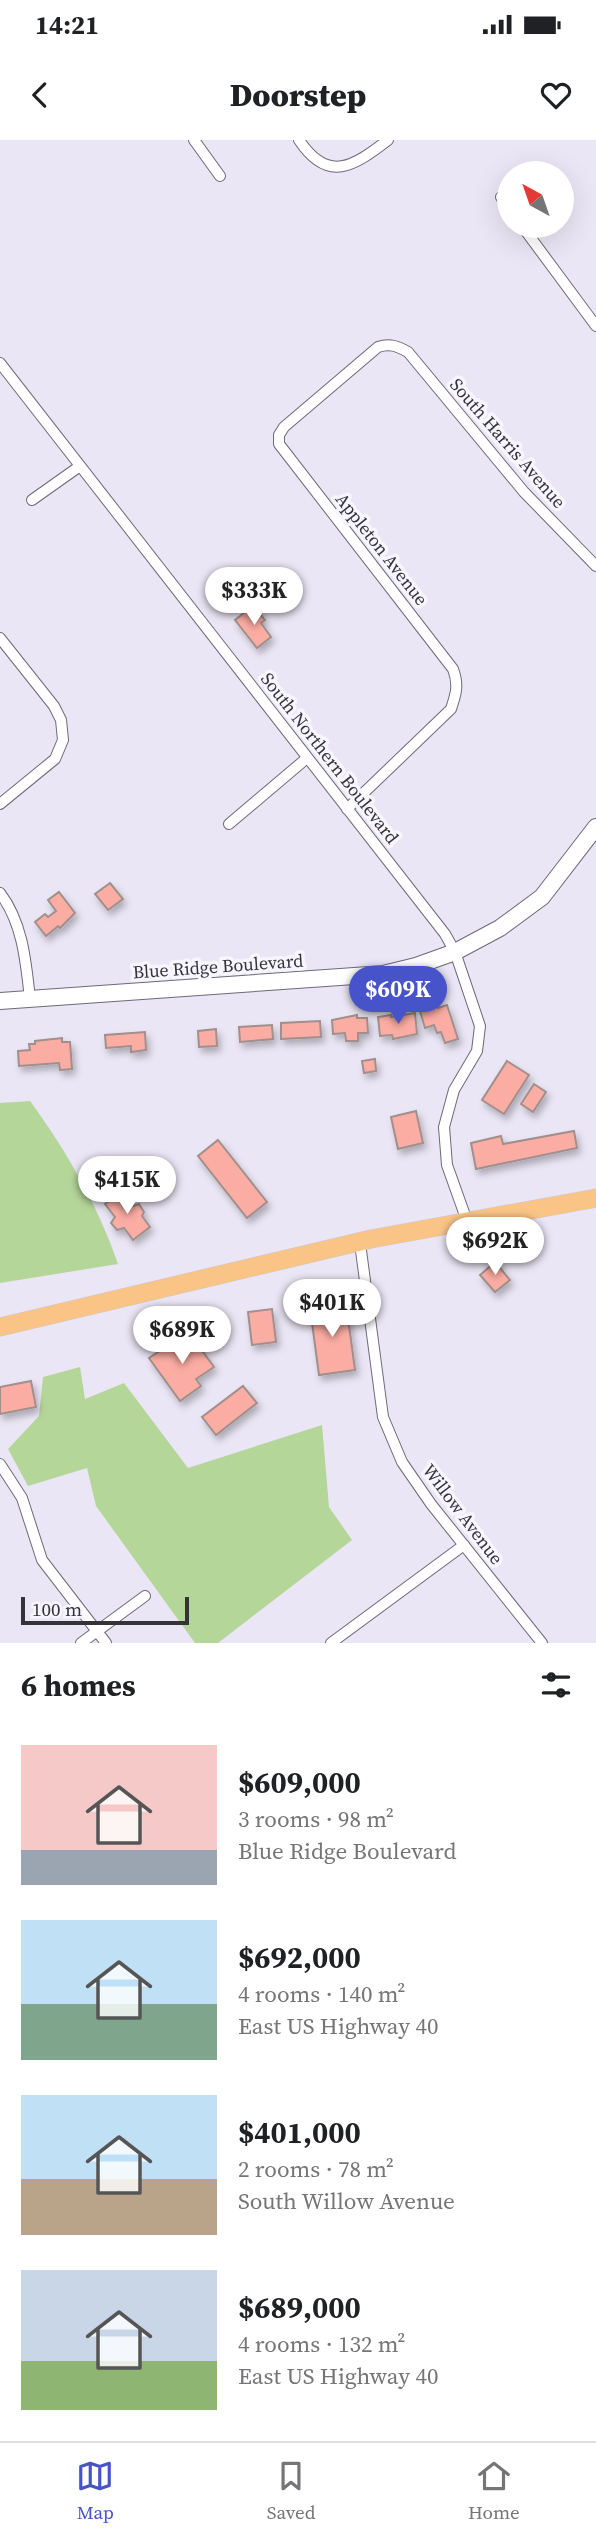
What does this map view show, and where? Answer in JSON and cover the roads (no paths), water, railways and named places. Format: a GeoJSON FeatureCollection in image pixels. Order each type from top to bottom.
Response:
{"type":"FeatureCollection","features":[{"type":"Feature","properties":{"kind":"main road"},"geometry":{"type":"LineString","coordinates":[[0,1327],[359,1242],[596,1198]]}},
{"type":"Feature","properties":{"kind":"street"},"geometry":{"type":"LineString","coordinates":[[194,140],[220,176]]}},
{"type":"Feature","properties":{"kind":"street"},"geometry":{"type":"LineString","coordinates":[[299,140],[308,154],[319,163],[338,168],[367,156],[388,140]]}},
{"type":"Feature","properties":{"kind":"street"},"geometry":{"type":"LineString","coordinates":[[531,238],[596,326]]}},
{"type":"Feature","properties":{"kind":"street","name":"Appleton Avenue"},"geometry":{"type":"LineString","coordinates":[[347,809],[450,709],[457,690],[457,680],[453,669],[279,444],[279,440],[284,427],[378,347],[394,345]]}},
{"type":"Feature","properties":{"kind":"street","name":"South Harris Avenue"},"geometry":{"type":"LineString","coordinates":[[394,345],[408,352],[524,492],[596,566]]}},
{"type":"Feature","properties":{"kind":"street","name":"South Northern Boulevard"},"geometry":{"type":"LineString","coordinates":[[0,363],[445,934],[455,952],[478,1012],[480,1026],[477,1051],[454,1090],[444,1127],[447,1165],[467,1221]]}},
{"type":"Feature","properties":{"kind":"street"},"geometry":{"type":"LineString","coordinates":[[32,500],[80,466]]}},
{"type":"Feature","properties":{"kind":"street"},"geometry":{"type":"LineString","coordinates":[[0,638],[54,706],[61,720],[63,740],[55,759],[0,804]]}},
{"type":"Feature","properties":{"kind":"street"},"geometry":{"type":"LineString","coordinates":[[229,824],[307,758]]}},
{"type":"Feature","properties":{"kind":"street","name":"Blue Ridge Boulevard"},"geometry":{"type":"LineString","coordinates":[[0,1001],[383,974],[416,966],[455,952],[500,928],[541,897],[595,830]]}},
{"type":"Feature","properties":{"kind":"street"},"geometry":{"type":"LineString","coordinates":[[0,893],[14,917],[24,950],[30,999]]}},
{"type":"Feature","properties":{"kind":"street","name":"Willow Avenue"},"geometry":{"type":"LineString","coordinates":[[359,1242],[383,1416],[402,1462],[542,1643]]}},
{"type":"Feature","properties":{"kind":"street"},"geometry":{"type":"LineString","coordinates":[[0,1464],[22,1498],[42,1560],[106,1643]]}},
{"type":"Feature","properties":{"kind":"street"},"geometry":{"type":"LineString","coordinates":[[331,1643],[464,1545]]}},
{"type":"Feature","properties":{"kind":"street"},"geometry":{"type":"LineString","coordinates":[[81,1643],[145,1596]]}}]}
